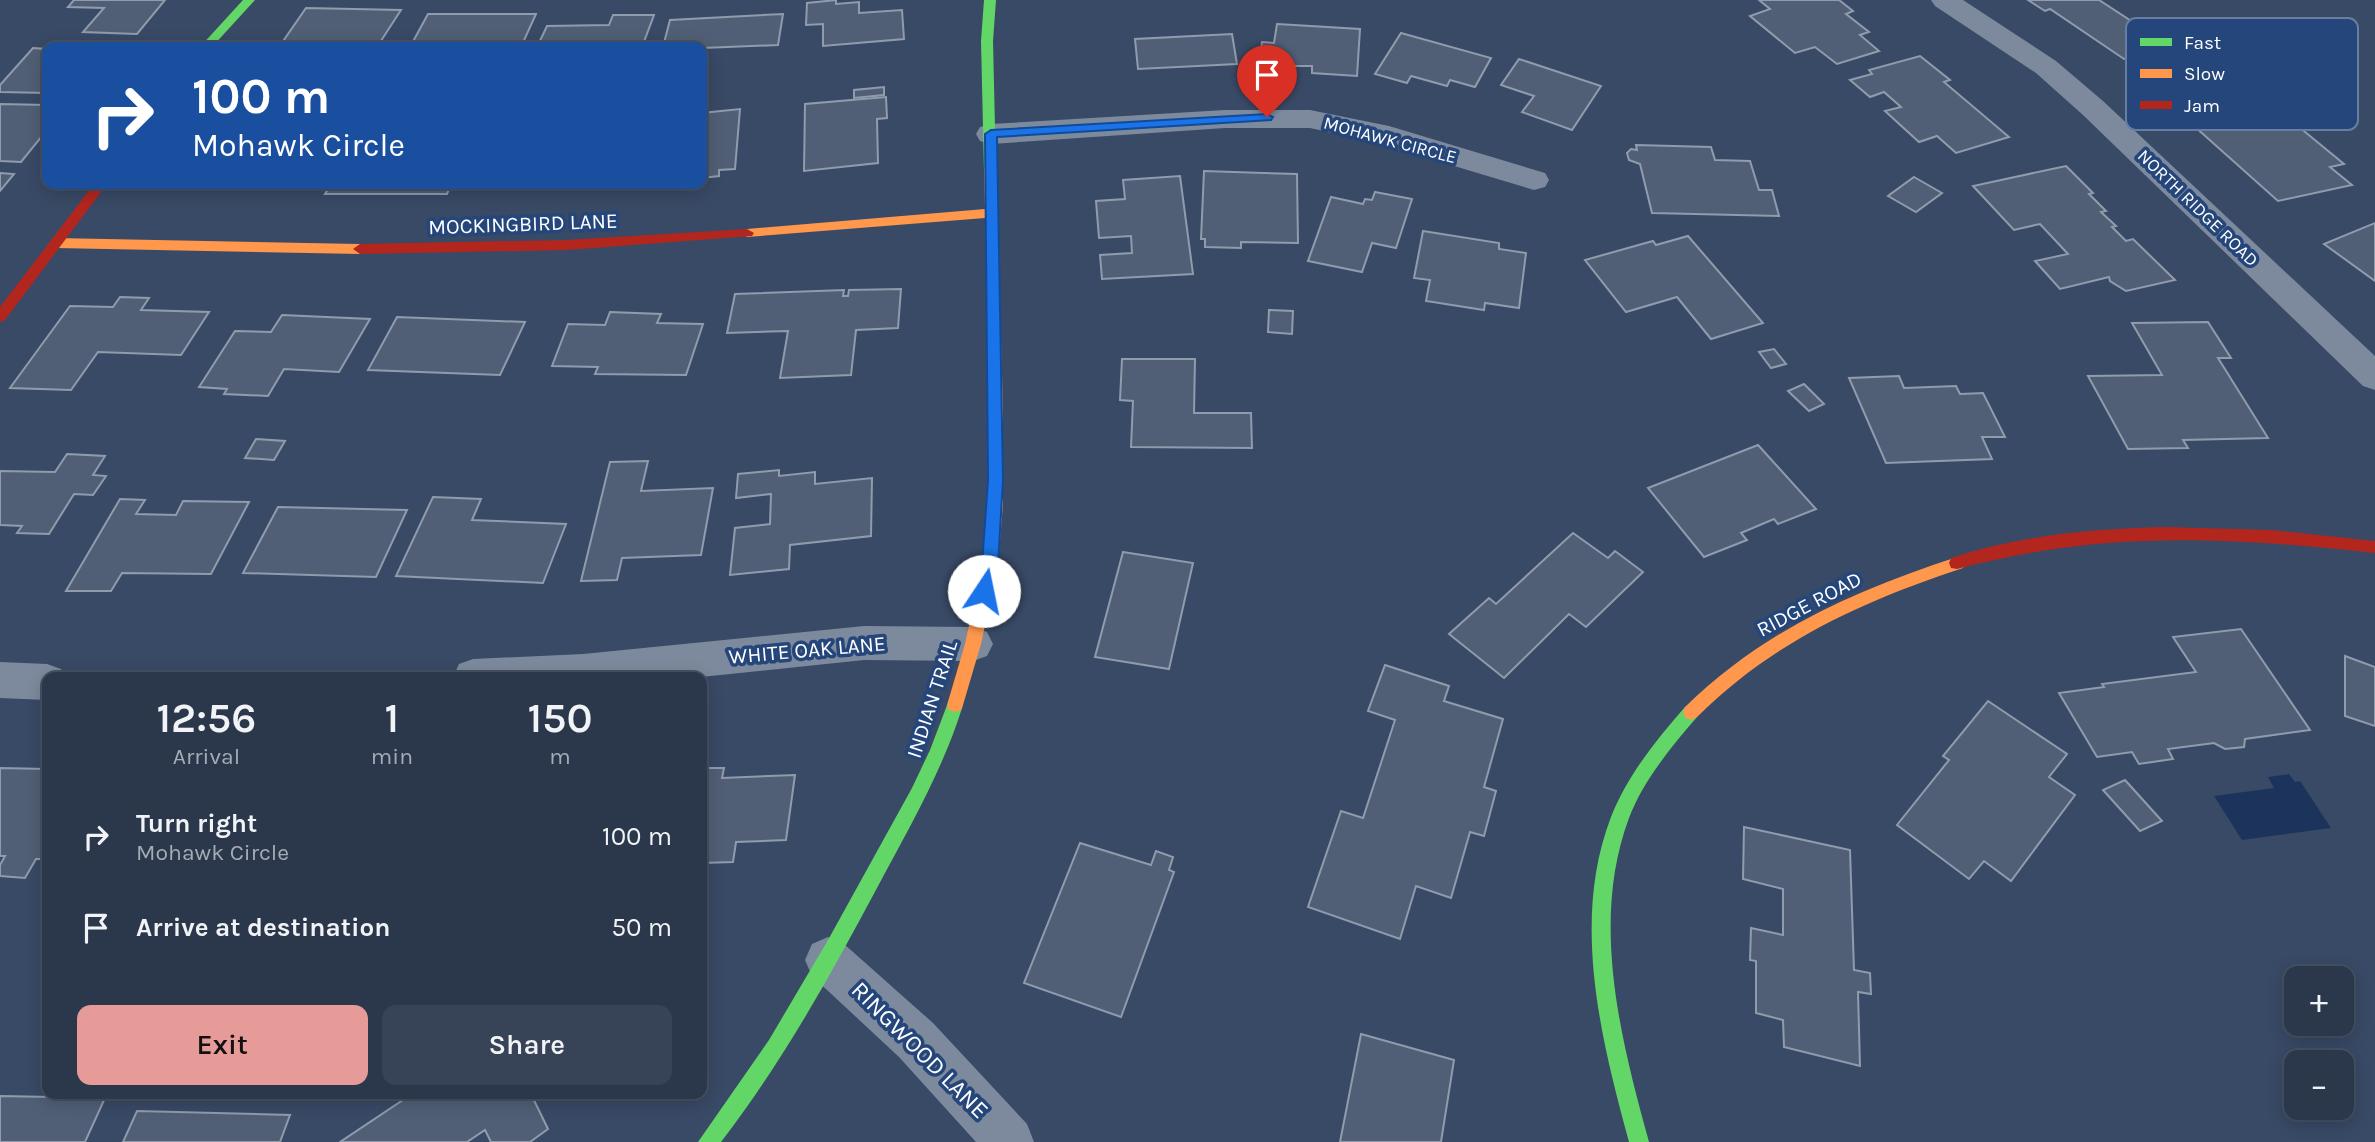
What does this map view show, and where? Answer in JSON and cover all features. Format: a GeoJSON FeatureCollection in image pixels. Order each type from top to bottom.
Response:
{"type":"FeatureCollection","features":[{"type":"Feature","properties":{"kind":"street"},"geometry":{"type":"LineString","coordinates":[[211,42],[249,0]]}},
{"type":"Feature","properties":{"kind":"street","name":"INDIAN TRAIL"},"geometry":{"type":"LineString","coordinates":[[708,1142],[733,1110],[828,960],[934,766],[973,645],[990,565],[995,504],[996,408],[987,41],[990,0]]}},
{"type":"Feature","properties":{"kind":"street","name":"NORTH RIDGE ROAD"},"geometry":{"type":"LineString","coordinates":[[1945,0],[2046,67],[2094,108],[2375,377]]}},
{"type":"Feature","properties":{"kind":"street","name":"MOHAWK CIRCLE"},"geometry":{"type":"LineString","coordinates":[[991,134],[1226,118],[1310,120],[1378,133],[1534,180]]}},
{"type":"Feature","properties":{"kind":"street"},"geometry":{"type":"LineString","coordinates":[[0,317],[96,189]]}},
{"type":"Feature","properties":{"kind":"street","name":"MOCKINGBIRD LANE"},"geometry":{"type":"LineString","coordinates":[[56,243],[358,250],[508,247],[750,233],[991,213]]}},
{"type":"Feature","properties":{"kind":"street","name":"RIDGE ROAD"},"geometry":{"type":"LineString","coordinates":[[1639,1142],[1619,1071],[1611,1030],[1604,928],[1605,887],[1618,823],[1644,776],[1682,718],[1722,681],[1786,635],[1860,599],[1928,571],[1976,556],[2076,538],[2130,533],[2195,533],[2315,540],[2375,547]]}},
{"type":"Feature","properties":{"kind":"street","name":"WHITE OAK LANE"},"geometry":{"type":"LineString","coordinates":[[583,672],[864,643],[973,645]]}},
{"type":"Feature","properties":{"kind":"street"},"geometry":{"type":"LineString","coordinates":[[0,680],[42,682]]}},
{"type":"Feature","properties":{"kind":"street","name":"RINGWOOD LANE"},"geometry":{"type":"LineString","coordinates":[[828,960],[916,1040],[1009,1142]]}},
{"type":"Feature","properties":{"kind":"water"},"geometry":{"type":"Polygon","coordinates":[[[2289,774],[2295,782],[2300,781],[2331,828],[2242,840],[2214,796],[2274,788],[2268,777],[2289,774]]]}},
{"type":"Feature","properties":{"kind":"building"},"geometry":{"type":"Polygon","coordinates":[[[74,0],[165,0],[137,34],[83,32],[104,8],[68,7],[74,0]]]}},
{"type":"Feature","properties":{"kind":"building"},"geometry":{"type":"Polygon","coordinates":[[[836,0],[836,4],[859,2],[859,13],[902,10],[904,39],[823,46],[823,24],[806,25],[807,3],[836,0]]]}},
{"type":"Feature","properties":{"kind":"building"},"geometry":{"type":"Polygon","coordinates":[[[1759,0],[1839,0],[1853,11],[1846,14],[1869,32],[1860,35],[1879,51],[1837,64],[1815,47],[1795,53],[1750,16],[1770,9],[1759,0]]]}},
{"type":"Feature","properties":{"kind":"building"},"geometry":{"type":"Polygon","coordinates":[[[2028,0],[2099,0],[2127,18],[2126,58],[2050,9],[2045,11],[2028,0]]]}},
{"type":"Feature","properties":{"kind":"building"},"geometry":{"type":"Polygon","coordinates":[[[306,8],[401,10],[380,42],[282,42],[306,8]]]}},
{"type":"Feature","properties":{"kind":"building"},"geometry":{"type":"Polygon","coordinates":[[[428,14],[536,14],[523,42],[413,42],[428,14]]]}},
{"type":"Feature","properties":{"kind":"building"},"geometry":{"type":"Polygon","coordinates":[[[783,14],[778,45],[707,48],[707,42],[664,42],[670,20],[783,14]]]}},
{"type":"Feature","properties":{"kind":"building"},"geometry":{"type":"Polygon","coordinates":[[[613,15],[654,15],[644,42],[539,42],[547,26],[609,25],[613,15]]]}},
{"type":"Feature","properties":{"kind":"building"},"geometry":{"type":"Polygon","coordinates":[[[1277,24],[1360,29],[1357,76],[1312,73],[1312,66],[1259,66],[1262,42],[1274,43],[1277,24]]]}},
{"type":"Feature","properties":{"kind":"building"},"geometry":{"type":"Polygon","coordinates":[[[1401,33],[1491,58],[1475,87],[1450,80],[1447,86],[1411,76],[1407,83],[1375,74],[1401,33]]]}},
{"type":"Feature","properties":{"kind":"building"},"geometry":{"type":"Polygon","coordinates":[[[1232,34],[1237,64],[1138,69],[1135,39],[1232,34]]]}},
{"type":"Feature","properties":{"kind":"building"},"geometry":{"type":"Polygon","coordinates":[[[33,48],[42,49],[42,93],[0,92],[0,85],[33,48]]]}},
{"type":"Feature","properties":{"kind":"building"},"geometry":{"type":"Polygon","coordinates":[[[1920,56],[1950,80],[1944,82],[2009,137],[1956,153],[1937,136],[1919,142],[1885,111],[1901,107],[1884,92],[1870,97],[1850,80],[1872,74],[1869,70],[1920,56]]]}},
{"type":"Feature","properties":{"kind":"building"},"geometry":{"type":"Polygon","coordinates":[[[1519,59],[1601,86],[1572,130],[1522,112],[1534,96],[1501,85],[1519,59]]]}},
{"type":"Feature","properties":{"kind":"building"},"geometry":{"type":"Polygon","coordinates":[[[884,87],[884,95],[854,98],[854,90],[884,87]]]}},
{"type":"Feature","properties":{"kind":"building"},"geometry":{"type":"Polygon","coordinates":[[[886,97],[887,118],[877,119],[878,163],[804,171],[805,104],[886,97]]]}},
{"type":"Feature","properties":{"kind":"building"},"geometry":{"type":"Polygon","coordinates":[[[0,104],[42,105],[42,136],[21,162],[0,161],[0,104]]]}},
{"type":"Feature","properties":{"kind":"building"},"geometry":{"type":"Polygon","coordinates":[[[740,109],[735,169],[719,170],[719,176],[707,177],[707,112],[740,109]]]}},
{"type":"Feature","properties":{"kind":"building"},"geometry":{"type":"Polygon","coordinates":[[[2198,130],[2303,130],[2344,164],[2330,167],[2352,185],[2278,201],[2198,130]]]}},
{"type":"Feature","properties":{"kind":"building"},"geometry":{"type":"Polygon","coordinates":[[[1636,145],[1711,147],[1715,160],[1750,161],[1759,190],[1772,190],[1779,216],[1652,213],[1640,164],[1629,160],[1627,153],[1631,149],[1637,150],[1636,145]]]}},
{"type":"Feature","properties":{"kind":"building"},"geometry":{"type":"Polygon","coordinates":[[[2066,166],[2093,193],[2089,194],[2106,211],[2101,212],[2116,226],[2112,227],[2126,241],[2133,239],[2175,280],[2126,291],[2110,281],[2109,277],[2060,289],[2035,261],[2068,254],[2040,224],[2014,230],[1973,186],[2066,166]]]}},
{"type":"Feature","properties":{"kind":"building"},"geometry":{"type":"Polygon","coordinates":[[[1204,171],[1297,174],[1298,243],[1241,242],[1241,248],[1205,247],[1205,239],[1201,239],[1204,171]]]}},
{"type":"Feature","properties":{"kind":"building"},"geometry":{"type":"Polygon","coordinates":[[[0,173],[14,174],[0,191],[0,173]]]}},
{"type":"Feature","properties":{"kind":"building"},"geometry":{"type":"Polygon","coordinates":[[[1180,176],[1193,274],[1102,279],[1100,255],[1132,253],[1131,236],[1099,238],[1096,201],[1125,199],[1123,180],[1180,176]]]}},
{"type":"Feature","properties":{"kind":"building"},"geometry":{"type":"Polygon","coordinates":[[[1914,177],[1942,193],[1916,212],[1888,196],[1914,177]]]}},
{"type":"Feature","properties":{"kind":"building"},"geometry":{"type":"Polygon","coordinates":[[[328,189],[449,189],[447,194],[325,194],[328,189]]]}},
{"type":"Feature","properties":{"kind":"building"},"geometry":{"type":"Polygon","coordinates":[[[1375,192],[1412,199],[1396,248],[1372,243],[1362,272],[1308,261],[1331,197],[1363,204],[1365,199],[1372,200],[1375,192]]]}},
{"type":"Feature","properties":{"kind":"building"},"geometry":{"type":"Polygon","coordinates":[[[2375,223],[2375,281],[2324,244],[2375,223]]]}},
{"type":"Feature","properties":{"kind":"building"},"geometry":{"type":"Polygon","coordinates":[[[1423,231],[1499,243],[1499,249],[1526,253],[1519,308],[1485,303],[1484,310],[1426,301],[1430,280],[1414,278],[1423,231]]]}},
{"type":"Feature","properties":{"kind":"building"},"geometry":{"type":"Polygon","coordinates":[[[1688,236],[1763,323],[1711,339],[1677,297],[1626,312],[1585,260],[1653,241],[1656,245],[1688,236]]]}},
{"type":"Feature","properties":{"kind":"building"},"geometry":{"type":"Polygon","coordinates":[[[901,289],[898,328],[856,330],[851,375],[780,378],[788,331],[727,333],[735,294],[844,290],[843,296],[848,296],[849,290],[901,289]]]}},
{"type":"Feature","properties":{"kind":"building"},"geometry":{"type":"Polygon","coordinates":[[[120,297],[149,298],[141,310],[209,312],[181,355],[98,352],[71,390],[10,388],[70,306],[113,307],[120,297]]]}},
{"type":"Feature","properties":{"kind":"building"},"geometry":{"type":"Polygon","coordinates":[[[1269,310],[1293,311],[1292,334],[1268,332],[1269,310]]]}},
{"type":"Feature","properties":{"kind":"building"},"geometry":{"type":"Polygon","coordinates":[[[610,312],[661,314],[657,323],[703,324],[686,375],[595,374],[598,367],[552,366],[568,324],[605,325],[610,312]]]}},
{"type":"Feature","properties":{"kind":"building"},"geometry":{"type":"Polygon","coordinates":[[[282,315],[370,319],[339,372],[284,369],[268,396],[224,394],[227,389],[199,387],[235,331],[271,332],[282,315]]]}},
{"type":"Feature","properties":{"kind":"building"},"geometry":{"type":"Polygon","coordinates":[[[397,317],[525,322],[500,375],[368,370],[397,317]]]}},
{"type":"Feature","properties":{"kind":"building"},"geometry":{"type":"Polygon","coordinates":[[[2208,322],[2231,358],[2218,358],[2268,438],[2183,440],[2188,448],[2128,449],[2088,376],[2162,375],[2132,323],[2208,322]]]}},
{"type":"Feature","properties":{"kind":"building"},"geometry":{"type":"Polygon","coordinates":[[[1774,349],[1786,364],[1771,368],[1759,352],[1774,349]]]}},
{"type":"Feature","properties":{"kind":"building"},"geometry":{"type":"Polygon","coordinates":[[[1122,359],[1195,359],[1194,413],[1251,413],[1252,448],[1131,447],[1133,401],[1120,400],[1122,359]]]}},
{"type":"Feature","properties":{"kind":"building"},"geometry":{"type":"Polygon","coordinates":[[[1899,376],[1904,388],[1956,386],[1960,394],[1983,393],[2005,437],[1982,437],[1992,459],[1886,463],[1849,378],[1899,376]]]}},
{"type":"Feature","properties":{"kind":"building"},"geometry":{"type":"Polygon","coordinates":[[[1804,384],[1824,404],[1809,411],[1788,391],[1804,384]]]}},
{"type":"Feature","properties":{"kind":"building"},"geometry":{"type":"Polygon","coordinates":[[[256,439],[285,441],[274,460],[245,458],[256,439]]]}},
{"type":"Feature","properties":{"kind":"building"},"geometry":{"type":"Polygon","coordinates":[[[1758,445],[1816,509],[1778,524],[1774,519],[1741,533],[1747,540],[1704,557],[1648,488],[1758,445]]]}},
{"type":"Feature","properties":{"kind":"building"},"geometry":{"type":"Polygon","coordinates":[[[67,454],[105,456],[93,475],[106,476],[93,495],[74,494],[49,534],[17,533],[22,526],[0,525],[0,471],[55,472],[67,454]]]}},
{"type":"Feature","properties":{"kind":"building"},"geometry":{"type":"Polygon","coordinates":[[[648,461],[641,491],[713,488],[701,555],[622,558],[617,580],[581,581],[610,462],[648,461]]]}},
{"type":"Feature","properties":{"kind":"building"},"geometry":{"type":"Polygon","coordinates":[[[779,470],[779,476],[815,472],[815,484],[872,478],[871,536],[790,545],[789,569],[730,575],[735,528],[770,524],[771,494],[736,498],[738,474],[779,470]]]}},
{"type":"Feature","properties":{"kind":"building"},"geometry":{"type":"Polygon","coordinates":[[[433,497],[481,499],[472,520],[566,524],[543,583],[396,576],[433,497]]]}},
{"type":"Feature","properties":{"kind":"building"},"geometry":{"type":"Polygon","coordinates":[[[120,499],[145,500],[136,514],[176,515],[183,501],[249,502],[211,574],[122,573],[111,591],[66,591],[120,499]]]}},
{"type":"Feature","properties":{"kind":"building"},"geometry":{"type":"Polygon","coordinates":[[[278,507],[407,510],[376,577],[243,573],[278,507]]]}},
{"type":"Feature","properties":{"kind":"building"},"geometry":{"type":"Polygon","coordinates":[[[1573,533],[1608,558],[1615,551],[1643,572],[1586,627],[1569,614],[1504,678],[1449,634],[1489,598],[1496,604],[1573,533]]]}},
{"type":"Feature","properties":{"kind":"building"},"geometry":{"type":"Polygon","coordinates":[[[1123,552],[1193,563],[1169,669],[1095,657],[1123,552]]]}},
{"type":"Feature","properties":{"kind":"building"},"geometry":{"type":"Polygon","coordinates":[[[2241,629],[2310,730],[2245,739],[2244,747],[2225,749],[2214,743],[2168,749],[2173,759],[2139,764],[2132,752],[2097,757],[2059,693],[2104,687],[2102,684],[2196,672],[2173,637],[2241,629]]]}},
{"type":"Feature","properties":{"kind":"building"},"geometry":{"type":"Polygon","coordinates":[[[2345,656],[2375,667],[2375,726],[2345,716],[2345,656]]]}},
{"type":"Feature","properties":{"kind":"building"},"geometry":{"type":"Polygon","coordinates":[[[1385,665],[1449,686],[1444,701],[1503,719],[1484,787],[1496,791],[1484,836],[1470,832],[1451,898],[1416,886],[1400,939],[1308,907],[1341,811],[1363,818],[1395,720],[1368,711],[1385,665]]]}},
{"type":"Feature","properties":{"kind":"building"},"geometry":{"type":"Polygon","coordinates":[[[1988,701],[2067,754],[2049,777],[2075,795],[2011,881],[1984,861],[1969,879],[1897,825],[1949,760],[1943,756],[1988,701]]]}},
{"type":"Feature","properties":{"kind":"building"},"geometry":{"type":"Polygon","coordinates":[[[0,768],[42,769],[42,859],[36,859],[25,878],[0,876],[0,865],[5,856],[0,856],[0,768]]]}},
{"type":"Feature","properties":{"kind":"building"},"geometry":{"type":"Polygon","coordinates":[[[707,768],[724,768],[722,778],[795,775],[786,840],[736,842],[733,862],[707,863],[707,768]]]}},
{"type":"Feature","properties":{"kind":"building"},"geometry":{"type":"Polygon","coordinates":[[[2125,780],[2162,821],[2140,831],[2103,790],[2125,780]]]}},
{"type":"Feature","properties":{"kind":"building"},"geometry":{"type":"Polygon","coordinates":[[[1744,827],[1850,850],[1854,970],[1870,973],[1871,994],[1858,992],[1860,1066],[1784,1047],[1783,1020],[1756,1013],[1756,961],[1750,960],[1751,928],[1783,935],[1783,889],[1743,879],[1744,827]]]}},
{"type":"Feature","properties":{"kind":"building"},"geometry":{"type":"Polygon","coordinates":[[[1080,843],[1151,865],[1156,851],[1173,857],[1169,870],[1174,872],[1121,1017],[1024,983],[1080,843]]]}},
{"type":"Feature","properties":{"kind":"building"},"geometry":{"type":"Polygon","coordinates":[[[1361,1034],[1454,1060],[1441,1142],[1340,1142],[1361,1034]]]}},
{"type":"Feature","properties":{"kind":"building"},"geometry":{"type":"Polygon","coordinates":[[[0,1096],[105,1099],[85,1142],[0,1142],[0,1096]]]}},
{"type":"Feature","properties":{"kind":"building"},"geometry":{"type":"Polygon","coordinates":[[[404,1099],[533,1099],[548,1129],[530,1142],[491,1142],[485,1130],[467,1142],[340,1142],[404,1099]]]}},
{"type":"Feature","properties":{"kind":"building"},"geometry":{"type":"Polygon","coordinates":[[[137,1111],[290,1115],[280,1142],[123,1142],[137,1111]]]}},
{"type":"Feature","properties":{"kind":"traffic: fast"},"geometry":{"type":"LineString","coordinates":[[211,42],[249,0]]}},
{"type":"Feature","properties":{"kind":"traffic: fast"},"geometry":{"type":"LineString","coordinates":[[990,0],[987,41],[990,171]]}},
{"type":"Feature","properties":{"kind":"traffic: fast"},"geometry":{"type":"LineString","coordinates":[[708,1142],[754,1080],[816,981],[918,794],[939,750],[955,705]]}},
{"type":"Feature","properties":{"kind":"traffic: fast"},"geometry":{"type":"LineString","coordinates":[[1639,1142],[1611,1023],[1602,937],[1603,895],[1609,855],[1626,804],[1651,762],[1691,712]]}},
{"type":"Feature","properties":{"kind":"traffic: slow"},"geometry":{"type":"LineString","coordinates":[[955,705],[973,644],[990,565],[995,504],[996,408],[990,171]]}},
{"type":"Feature","properties":{"kind":"traffic: slow"},"geometry":{"type":"LineString","coordinates":[[747,233],[991,213]]}},
{"type":"Feature","properties":{"kind":"traffic: slow"},"geometry":{"type":"LineString","coordinates":[[56,243],[360,249]]}},
{"type":"Feature","properties":{"kind":"traffic: slow"},"geometry":{"type":"LineString","coordinates":[[1691,712],[1718,685],[1780,640],[1849,604],[1957,563]]}},
{"type":"Feature","properties":{"kind":"traffic: jam"},"geometry":{"type":"LineString","coordinates":[[0,317],[97,189]]}},
{"type":"Feature","properties":{"kind":"traffic: jam"},"geometry":{"type":"LineString","coordinates":[[360,249],[567,245],[747,233]]}},
{"type":"Feature","properties":{"kind":"traffic: jam"},"geometry":{"type":"LineString","coordinates":[[1957,563],[2007,549],[2111,535],[2218,534],[2375,547]]}},
{"type":"Feature","properties":{"kind":"route"},"geometry":{"type":"LineString","coordinates":[[984,591],[990,565],[995,504],[991,134],[1267,117]]}}]}
